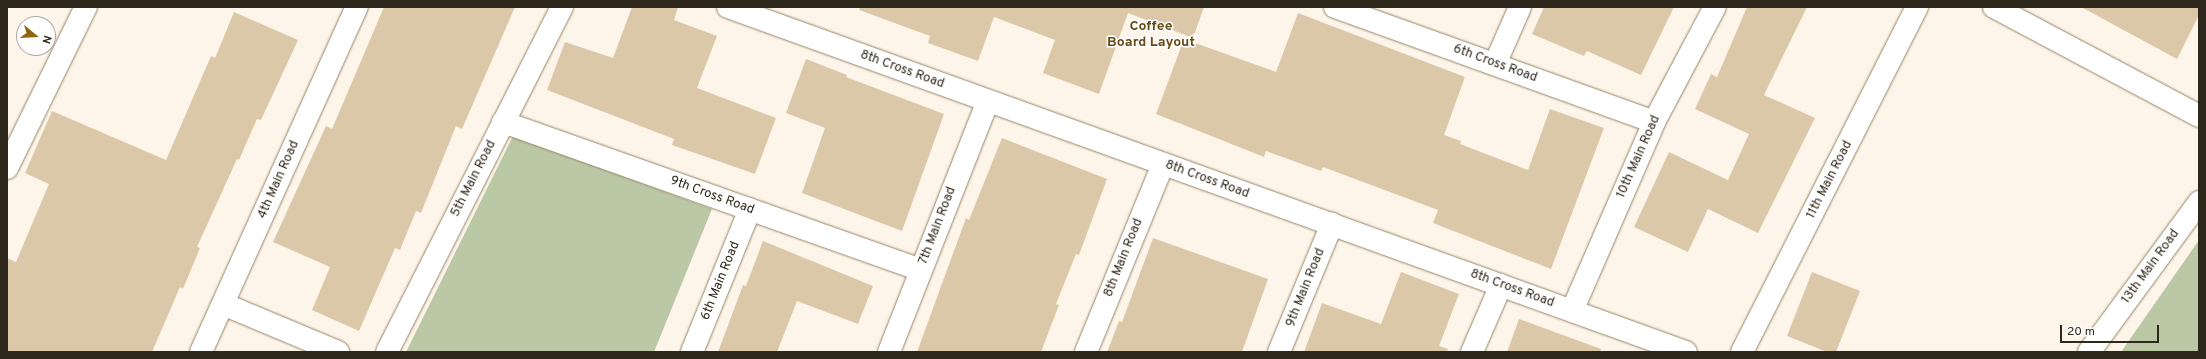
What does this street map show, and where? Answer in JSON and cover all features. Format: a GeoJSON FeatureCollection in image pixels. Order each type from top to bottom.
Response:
{"type":"FeatureCollection","features":[{"type":"Feature","properties":{"kind":"street"},"geometry":{"type":"LineString","coordinates":[[7,168],[86,7]]}},
{"type":"Feature","properties":{"kind":"street","name":"4th Main Road"},"geometry":{"type":"LineString","coordinates":[[201,352],[357,7]]}},
{"type":"Feature","properties":{"kind":"street","name":"5th Main Road"},"geometry":{"type":"LineString","coordinates":[[387,352],[562,7]]}},
{"type":"Feature","properties":{"kind":"street","name":"8th Cross Road"},"geometry":{"type":"LineString","coordinates":[[728,7],[1686,352]]}},
{"type":"Feature","properties":{"kind":"street","name":"6th Cross Road"},"geometry":{"type":"LineString","coordinates":[[1335,7],[1654,122]]}},
{"type":"Feature","properties":{"kind":"street"},"geometry":{"type":"LineString","coordinates":[[1495,64],[1520,7]]}},
{"type":"Feature","properties":{"kind":"street","name":"10th Main Road"},"geometry":{"type":"LineString","coordinates":[[1572,311],[1654,122],[1715,7]]}},
{"type":"Feature","properties":{"kind":"street","name":"11th Main Road"},"geometry":{"type":"LineString","coordinates":[[1742,352],[1917,7]]}},
{"type":"Feature","properties":{"kind":"street"},"geometry":{"type":"LineString","coordinates":[[1994,7],[2199,116]]}},
{"type":"Feature","properties":{"kind":"street","name":"7th Main Road"},"geometry":{"type":"LineString","coordinates":[[889,352],[988,101]]}},
{"type":"Feature","properties":{"kind":"street","name":"9th Cross Road"},"geometry":{"type":"LineString","coordinates":[[503,122],[921,270]]}},
{"type":"Feature","properties":{"kind":"street","name":"8th Main Road"},"geometry":{"type":"LineString","coordinates":[[1086,352],[1163,164]]}},
{"type":"Feature","properties":{"kind":"street","name":"13th Main Road"},"geometry":{"type":"LineString","coordinates":[[2089,352],[2199,202]]}},
{"type":"Feature","properties":{"kind":"street","name":"6th Main Road"},"geometry":{"type":"LineString","coordinates":[[692,352],[750,209]]}},
{"type":"Feature","properties":{"kind":"street","name":"9th Main Road"},"geometry":{"type":"LineString","coordinates":[[1279,352],[1332,224]]}},
{"type":"Feature","properties":{"kind":"street"},"geometry":{"type":"LineString","coordinates":[[1472,352],[1501,285]]}},
{"type":"Feature","properties":{"kind":"street"},"geometry":{"type":"LineString","coordinates":[[222,304],[338,352]]}},
{"type":"Feature","properties":{"kind":"green space"},"geometry":{"type":"Polygon","coordinates":[[[513,136],[712,209],[654,352],[406,352],[513,136]]]}},
{"type":"Feature","properties":{"kind":"green space"},"geometry":{"type":"Polygon","coordinates":[[[2199,240],[2199,352],[2121,352],[2199,240]]]}},
{"type":"Feature","properties":{"kind":"building"},"geometry":{"type":"Polygon","coordinates":[[[384,7],[515,7],[462,129],[456,126],[421,213],[416,211],[400,250],[395,248],[359,331],[312,310],[330,267],[273,242],[326,126],[332,129],[384,7]]]}},
{"type":"Feature","properties":{"kind":"building"},"geometry":{"type":"Polygon","coordinates":[[[632,7],[678,7],[674,20],[717,36],[697,88],[776,118],[755,174],[672,145],[674,139],[547,90],[565,42],[613,58],[632,7]]]}},
{"type":"Feature","properties":{"kind":"building"},"geometry":{"type":"Polygon","coordinates":[[[860,7],[1204,7],[1193,38],[1128,13],[1099,94],[1043,73],[1055,40],[994,17],[978,61],[928,43],[930,36],[859,10],[860,7]]]}},
{"type":"Feature","properties":{"kind":"building"},"geometry":{"type":"Polygon","coordinates":[[[1544,7],[1674,7],[1641,75],[1587,51],[1584,56],[1532,34],[1544,7]]]}},
{"type":"Feature","properties":{"kind":"building"},"geometry":{"type":"Polygon","coordinates":[[[1747,7],[1807,7],[1764,95],[1815,118],[1758,233],[1708,209],[1688,252],[1634,227],[1669,152],[1728,180],[1749,134],[1695,109],[1711,74],[1717,77],[1747,7]]]}},
{"type":"Feature","properties":{"kind":"building"},"geometry":{"type":"Polygon","coordinates":[[[2081,7],[2199,7],[2199,15],[2177,59],[2081,7]]]}},
{"type":"Feature","properties":{"kind":"building"},"geometry":{"type":"Polygon","coordinates":[[[234,12],[298,40],[261,120],[257,119],[239,160],[237,159],[197,247],[200,248],[183,289],[180,287],[152,352],[7,352],[7,258],[16,262],[49,184],[25,173],[52,111],[166,160],[211,56],[215,58],[234,12]]]}},
{"type":"Feature","properties":{"kind":"building"},"geometry":{"type":"Polygon","coordinates":[[[1298,13],[1465,77],[1444,135],[1461,141],[1460,144],[1528,170],[1550,109],[1604,128],[1551,269],[1433,223],[1438,210],[1323,167],[1321,171],[1266,151],[1264,157],[1156,114],[1184,39],[1276,72],[1298,13]]]}},
{"type":"Feature","properties":{"kind":"building"},"geometry":{"type":"Polygon","coordinates":[[[806,59],[847,75],[846,77],[944,114],[902,231],[802,193],[825,128],[786,113],[806,59]]]}},
{"type":"Feature","properties":{"kind":"building"},"geometry":{"type":"Polygon","coordinates":[[[1002,138],[1107,179],[1079,255],[1076,254],[1056,304],[1059,305],[1041,352],[917,352],[966,218],[969,220],[1002,138]]]}},
{"type":"Feature","properties":{"kind":"building"},"geometry":{"type":"Polygon","coordinates":[[[1153,238],[1268,279],[1242,352],[1107,352],[1119,321],[1122,322],[1153,238]]]}},
{"type":"Feature","properties":{"kind":"building"},"geometry":{"type":"Polygon","coordinates":[[[763,241],[873,286],[858,324],[797,301],[777,352],[718,352],[743,285],[746,286],[763,241]]]}},
{"type":"Feature","properties":{"kind":"building"},"geometry":{"type":"Polygon","coordinates":[[[1401,272],[1459,294],[1439,346],[1448,349],[1447,352],[1304,352],[1322,303],[1381,324],[1401,272]]]}},
{"type":"Feature","properties":{"kind":"building"},"geometry":{"type":"Polygon","coordinates":[[[1812,272],[1860,291],[1836,352],[1827,352],[1787,336],[1812,272]]]}},
{"type":"Feature","properties":{"kind":"building"},"geometry":{"type":"Polygon","coordinates":[[[1519,319],[1601,349],[1600,352],[1507,352],[1519,319]]]}},
{"type":"Feature","properties":{"kind":"district","name":"Coffee Board Layout"},"geometry":{"type":"Point","coordinates":[1151,36]}}]}
